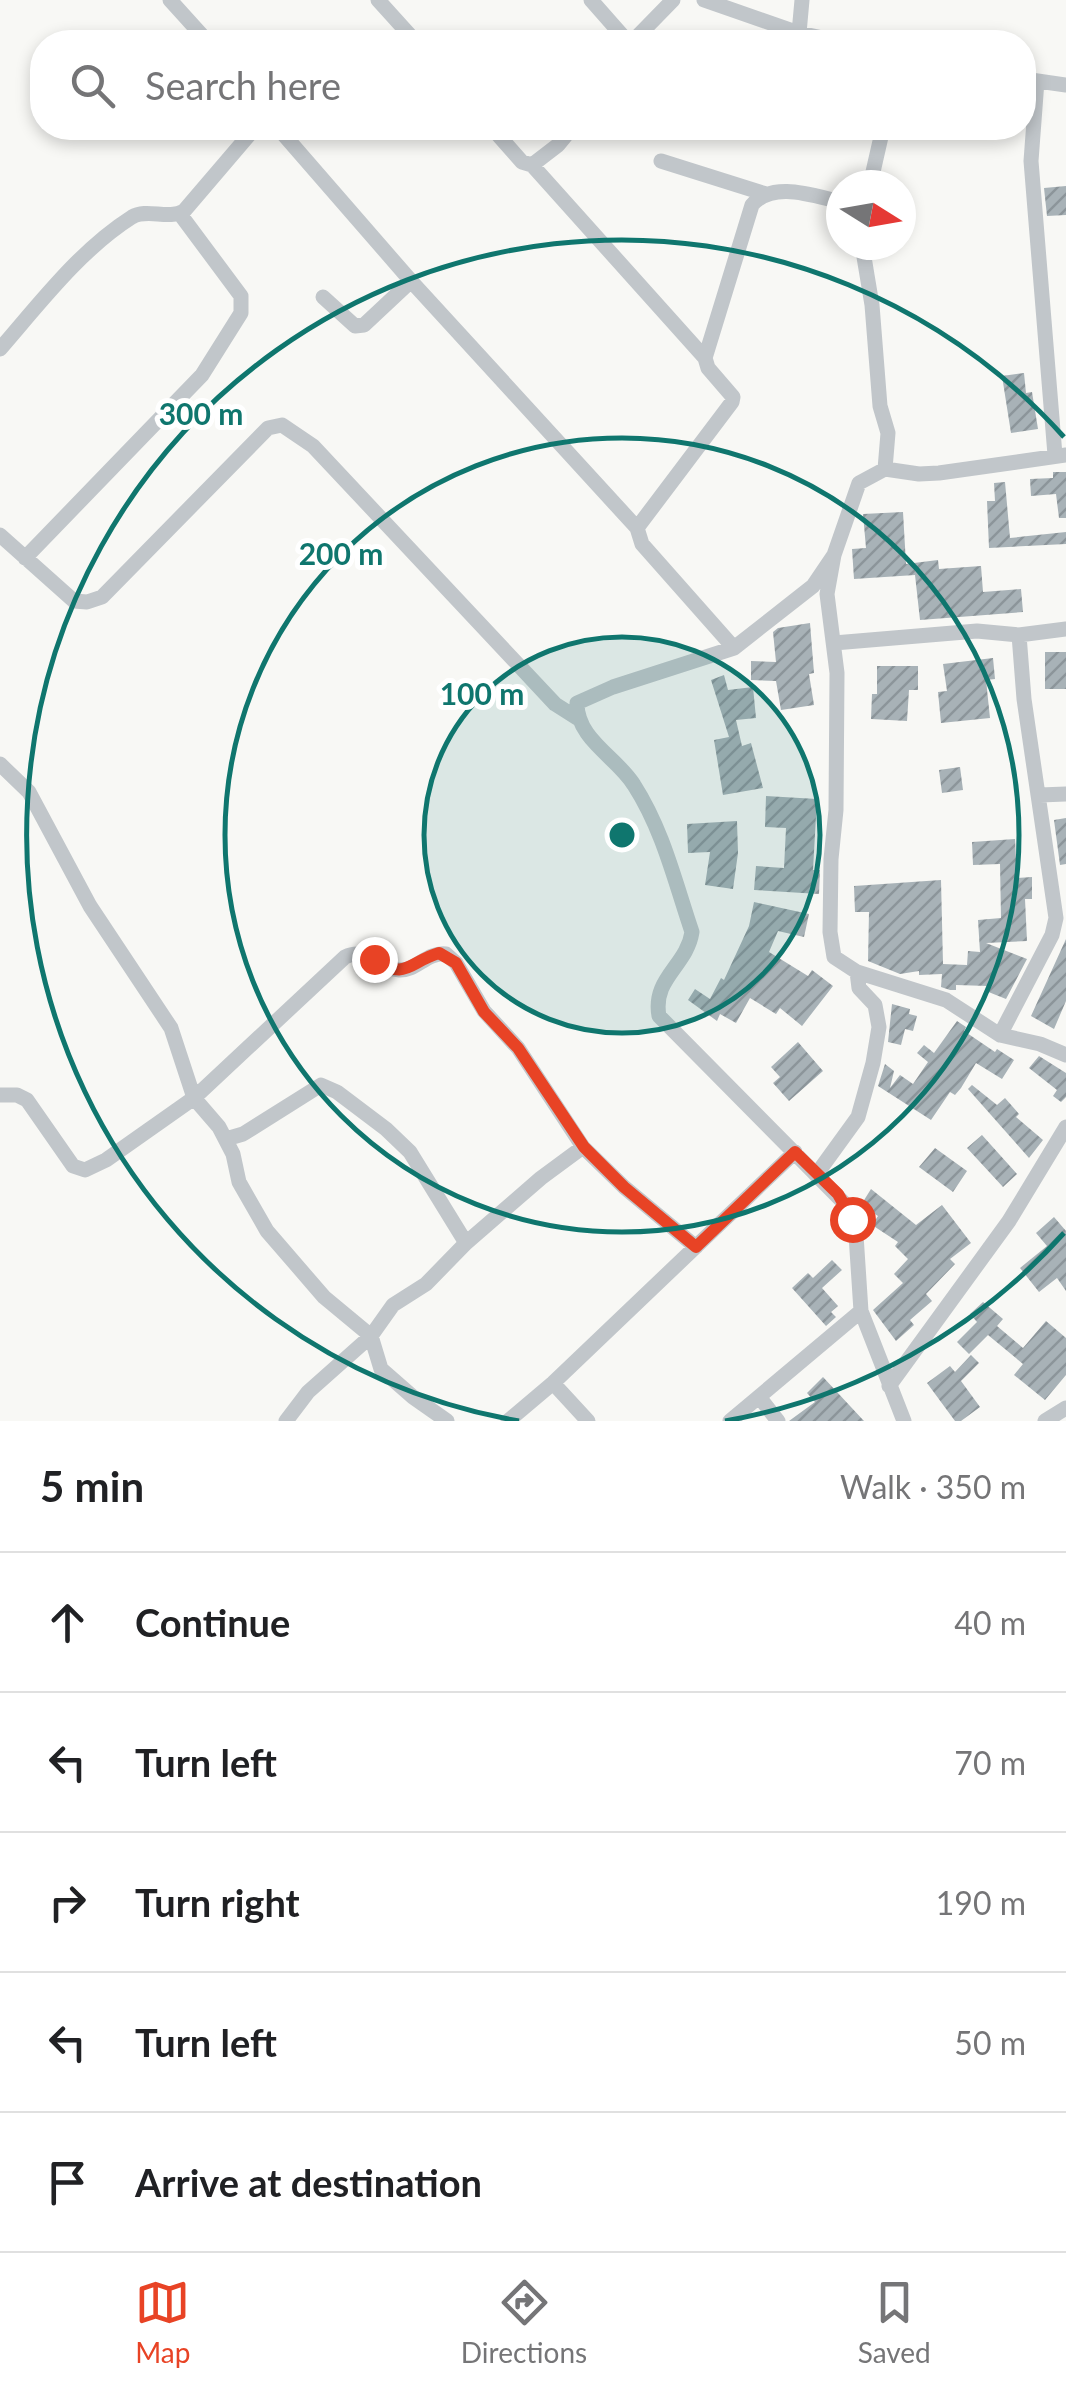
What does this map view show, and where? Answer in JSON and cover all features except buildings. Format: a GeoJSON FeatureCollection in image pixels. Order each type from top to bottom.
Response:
{"type":"FeatureCollection","features":[{"type":"Feature","properties":{"kind":"street"},"geometry":{"type":"LineString","coordinates":[[170,0],[197,30]]}},
{"type":"Feature","properties":{"kind":"street"},"geometry":{"type":"LineString","coordinates":[[378,0],[405,30]]}},
{"type":"Feature","properties":{"kind":"street"},"geometry":{"type":"LineString","coordinates":[[591,0],[619,30]]}},
{"type":"Feature","properties":{"kind":"street"},"geometry":{"type":"LineString","coordinates":[[642,30],[672,0]]}},
{"type":"Feature","properties":{"kind":"street"},"geometry":{"type":"LineString","coordinates":[[704,0],[790,30]]}},
{"type":"Feature","properties":{"kind":"street"},"geometry":{"type":"LineString","coordinates":[[799,30],[802,0]]}},
{"type":"Feature","properties":{"kind":"street"},"geometry":{"type":"LineString","coordinates":[[1036,81],[1066,86]]}},
{"type":"Feature","properties":{"kind":"street"},"geometry":{"type":"LineString","coordinates":[[0,349],[74,266],[133,216],[180,214],[244,140]]}},
{"type":"Feature","properties":{"kind":"street"},"geometry":{"type":"LineString","coordinates":[[288,140],[411,281],[638,528],[642,544],[734,648]]}},
{"type":"Feature","properties":{"kind":"street"},"geometry":{"type":"LineString","coordinates":[[503,140],[522,162],[532,165],[705,358],[708,368],[733,397],[638,528]]}},
{"type":"Feature","properties":{"kind":"street"},"geometry":{"type":"LineString","coordinates":[[532,165],[563,140]]}},
{"type":"Feature","properties":{"kind":"street"},"geometry":{"type":"LineString","coordinates":[[873,170],[880,140]]}},
{"type":"Feature","properties":{"kind":"street"},"geometry":{"type":"LineString","coordinates":[[1031,140],[1060,455],[919,474],[885,469],[859,483],[834,556],[827,594],[834,643],[837,748],[830,932],[834,957],[857,972],[946,1000],[1000,1034],[1066,1055]]}},
{"type":"Feature","properties":{"kind":"street"},"geometry":{"type":"LineString","coordinates":[[661,162],[766,194],[799,193],[826,199]]}},
{"type":"Feature","properties":{"kind":"street"},"geometry":{"type":"LineString","coordinates":[[705,358],[747,216],[752,204],[766,194]]}},
{"type":"Feature","properties":{"kind":"street"},"geometry":{"type":"LineString","coordinates":[[25,558],[202,376],[241,313],[241,296],[180,214]]}},
{"type":"Feature","properties":{"kind":"street"},"geometry":{"type":"LineString","coordinates":[[864,260],[880,406],[888,433],[885,469]]}},
{"type":"Feature","properties":{"kind":"street"},"geometry":{"type":"LineString","coordinates":[[324,296],[355,326],[364,325],[411,281]]}},
{"type":"Feature","properties":{"kind":"street"},"geometry":{"type":"LineString","coordinates":[[0,535],[74,601],[87,602],[102,597],[268,428],[282,425],[313,446],[555,704],[578,718],[598,746],[632,780],[656,821],[692,932],[690,945],[656,1001],[659,1016],[838,1194],[852,1219],[861,1311],[904,1421]]}},
{"type":"Feature","properties":{"kind":"street"},"geometry":{"type":"LineString","coordinates":[[578,718],[578,703],[613,686],[734,648],[813,586],[834,556]]}},
{"type":"Feature","properties":{"kind":"street"},"geometry":{"type":"LineString","coordinates":[[834,643],[977,631],[1020,635],[1066,629]]}},
{"type":"Feature","properties":{"kind":"street"},"geometry":{"type":"LineString","coordinates":[[1000,1034],[1055,926],[1024,699],[1020,635]]}},
{"type":"Feature","properties":{"kind":"street"},"geometry":{"type":"LineString","coordinates":[[0,764],[29,792],[90,906],[171,1028],[194,1098],[226,1139],[239,1182],[267,1231],[324,1297],[370,1336],[381,1368],[413,1398],[447,1421]]}},
{"type":"Feature","properties":{"kind":"street"},"geometry":{"type":"LineString","coordinates":[[1040,795],[1066,794]]}},
{"type":"Feature","properties":{"kind":"street"},"geometry":{"type":"LineString","coordinates":[[0,1095],[18,1095],[27,1100],[73,1166],[85,1170],[106,1160],[194,1098],[345,957],[363,953],[392,970],[408,970],[439,953],[456,963],[484,1012],[518,1048],[584,1147],[624,1187],[696,1247]]}},
{"type":"Feature","properties":{"kind":"street"},"geometry":{"type":"LineString","coordinates":[[816,1175],[858,1117],[873,1063],[879,1028],[877,1016],[875,1005],[859,988],[857,972]]}},
{"type":"Feature","properties":{"kind":"street"},"geometry":{"type":"LineString","coordinates":[[226,1139],[288,1108],[321,1085],[386,1128],[410,1152],[466,1243]]}},
{"type":"Feature","properties":{"kind":"street"},"geometry":{"type":"LineString","coordinates":[[890,1386],[1009,1221],[1066,1128]]}},
{"type":"Feature","properties":{"kind":"street"},"geometry":{"type":"LineString","coordinates":[[286,1421],[308,1392],[370,1336],[393,1305],[426,1284],[466,1243],[541,1178],[584,1147]]}},
{"type":"Feature","properties":{"kind":"street"},"geometry":{"type":"LineString","coordinates":[[508,1421],[553,1383],[795,1152]]}},
{"type":"Feature","properties":{"kind":"street"},"geometry":{"type":"LineString","coordinates":[[730,1421],[861,1311]]}},
{"type":"Feature","properties":{"kind":"street"},"geometry":{"type":"LineString","coordinates":[[553,1383],[588,1421]]}},
{"type":"Feature","properties":{"kind":"street"},"geometry":{"type":"LineString","coordinates":[[760,1398],[778,1421]]}},
{"type":"Feature","properties":{"kind":"street"},"geometry":{"type":"LineString","coordinates":[[1045,1421],[1066,1408]]}},
{"type":"Feature","properties":{"kind":"route"},"geometry":{"type":"LineString","coordinates":[[374,959],[392,970],[408,970],[431,955],[446,954],[456,963],[484,1012],[518,1048],[584,1147],[624,1187],[696,1247],[795,1152],[838,1194],[852,1219]]}}]}
